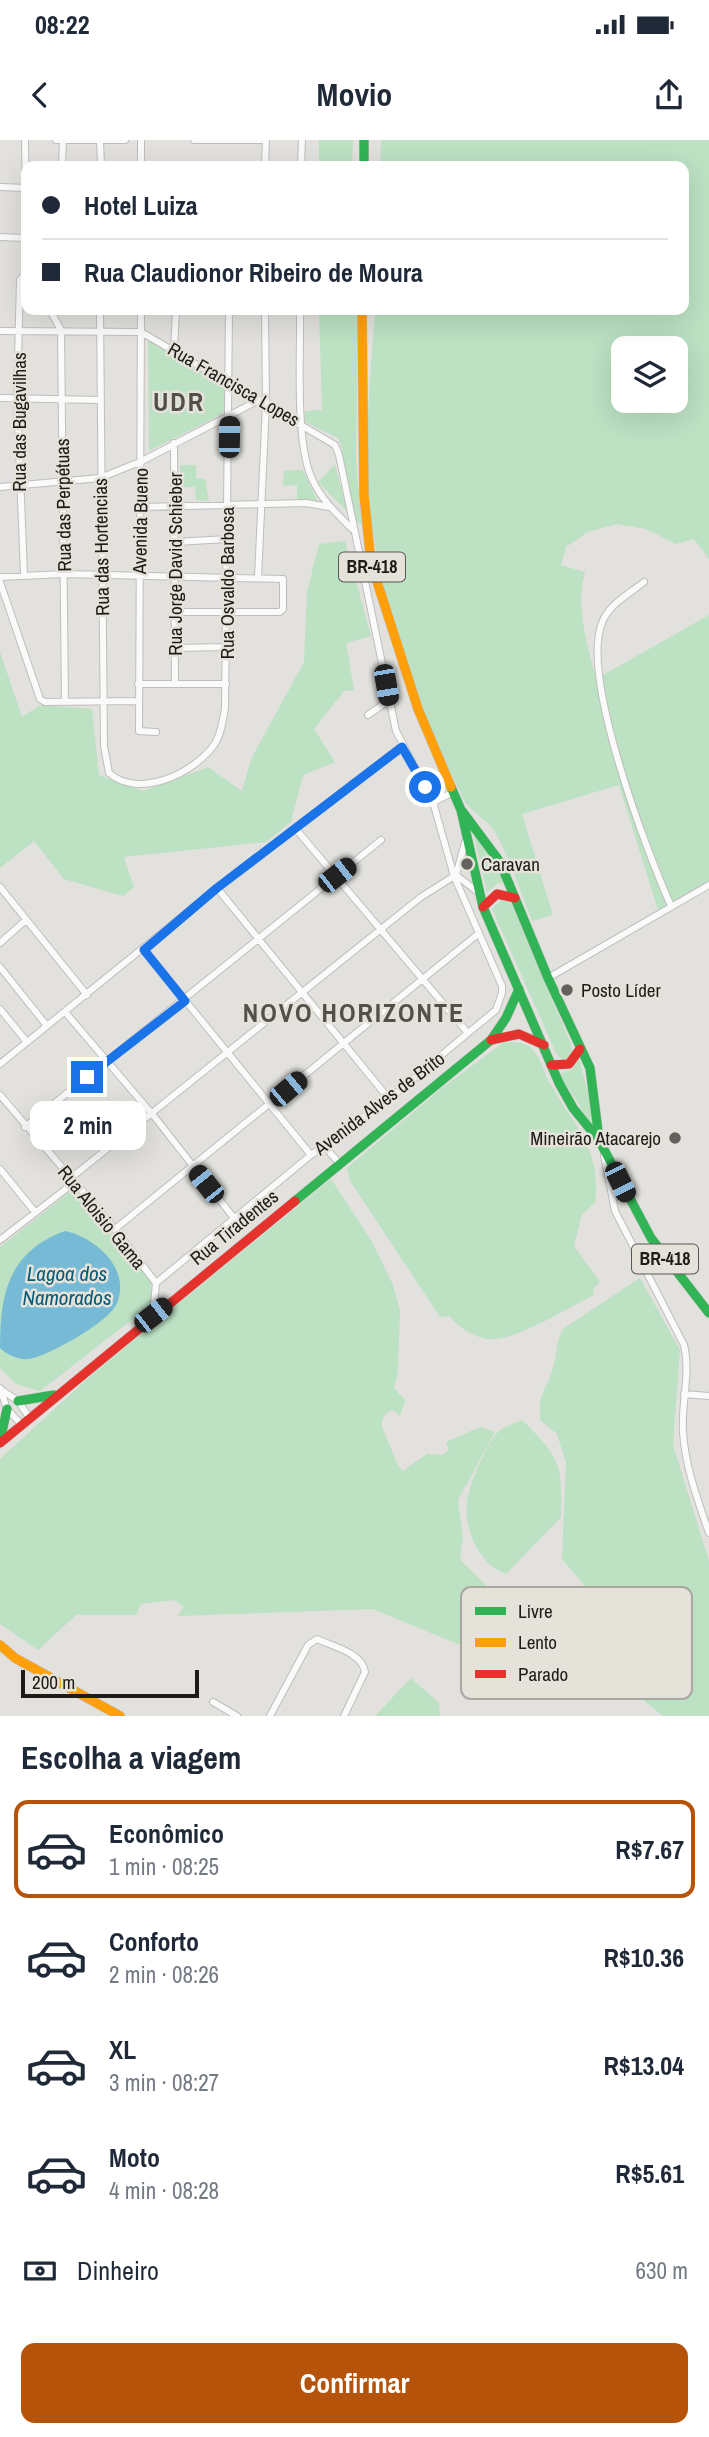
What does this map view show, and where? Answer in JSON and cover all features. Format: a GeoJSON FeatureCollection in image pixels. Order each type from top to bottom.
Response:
{"type":"FeatureCollection","features":[{"type":"Feature","properties":{"kind":"main road"},"geometry":{"type":"LineString","coordinates":[[364,140],[364,161]]}},
{"type":"Feature","properties":{"kind":"main road","name":"BR-418"},"geometry":{"type":"LineString","coordinates":[[362,315],[362,457],[371,563],[398,655],[461,810],[483,906],[551,1065],[573,1108],[601,1144],[651,1238],[709,1313]]}},
{"type":"Feature","properties":{"kind":"main road","name":"BR-418"},"geometry":{"type":"LineString","coordinates":[[461,810],[500,862],[593,1080],[601,1144]]}},
{"type":"Feature","properties":{"kind":"main road"},"geometry":{"type":"LineString","coordinates":[[483,906],[501,892],[517,899]]}},
{"type":"Feature","properties":{"kind":"main road","name":"Rua Tiradentes"},"geometry":{"type":"LineString","coordinates":[[0,1442],[491,1040],[506,1018],[519,989]]}},
{"type":"Feature","properties":{"kind":"main road"},"geometry":{"type":"LineString","coordinates":[[491,1040],[519,1034],[544,1045]]}},
{"type":"Feature","properties":{"kind":"main road"},"geometry":{"type":"LineString","coordinates":[[551,1065],[559,1068],[566,1066],[580,1049]]}},
{"type":"Feature","properties":{"kind":"main road"},"geometry":{"type":"LineString","coordinates":[[18,1401],[55,1395]]}},
{"type":"Feature","properties":{"kind":"main road"},"geometry":{"type":"LineString","coordinates":[[0,1442],[7,1409]]}},
{"type":"Feature","properties":{"kind":"main road"},"geometry":{"type":"LineString","coordinates":[[0,1645],[15,1658],[120,1716]]}},
{"type":"Feature","properties":{"kind":"street"},"geometry":{"type":"LineString","coordinates":[[25,140],[25,161]]}},
{"type":"Feature","properties":{"kind":"street"},"geometry":{"type":"LineString","coordinates":[[56,140],[125,140]]}},
{"type":"Feature","properties":{"kind":"street"},"geometry":{"type":"LineString","coordinates":[[62,161],[63,140]]}},
{"type":"Feature","properties":{"kind":"street"},"geometry":{"type":"LineString","coordinates":[[100,140],[101,161]]}},
{"type":"Feature","properties":{"kind":"street"},"geometry":{"type":"LineString","coordinates":[[141,140],[141,161]]}},
{"type":"Feature","properties":{"kind":"street"},"geometry":{"type":"LineString","coordinates":[[194,140],[265,140],[265,161]]}},
{"type":"Feature","properties":{"kind":"street"},"geometry":{"type":"LineString","coordinates":[[301,161],[302,140]]}},
{"type":"Feature","properties":{"kind":"street"},"geometry":{"type":"LineString","coordinates":[[0,187],[21,188]]}},
{"type":"Feature","properties":{"kind":"street"},"geometry":{"type":"LineString","coordinates":[[0,237],[21,238]]}},
{"type":"Feature","properties":{"kind":"street","name":"Rua das Bugavilhas"},"geometry":{"type":"LineString","coordinates":[[21,279],[17,398],[24,575]]}},
{"type":"Feature","properties":{"kind":"street","name":"Rua das Perpétuas"},"geometry":{"type":"LineString","coordinates":[[53,315],[61,331],[65,702]]}},
{"type":"Feature","properties":{"kind":"street","name":"Rua das Hortencias"},"geometry":{"type":"LineString","coordinates":[[100,315],[103,702],[106,760],[109,774],[117,781]]}},
{"type":"Feature","properties":{"kind":"street","name":"Avenida Bueno"},"geometry":{"type":"LineString","coordinates":[[141,315],[139,732],[156,732]]}},
{"type":"Feature","properties":{"kind":"street"},"geometry":{"type":"LineString","coordinates":[[174,349],[176,315]]}},
{"type":"Feature","properties":{"kind":"street","name":"Rua Osvaldo Barbosa"},"geometry":{"type":"LineString","coordinates":[[117,781],[136,786],[146,785],[176,773],[208,752],[217,742],[221,727],[226,684],[229,315]]}},
{"type":"Feature","properties":{"kind":"street"},"geometry":{"type":"LineString","coordinates":[[258,577],[265,315]]}},
{"type":"Feature","properties":{"kind":"street"},"geometry":{"type":"LineString","coordinates":[[300,315],[301,438],[307,467],[330,507],[353,530]]}},
{"type":"Feature","properties":{"kind":"street"},"geometry":{"type":"LineString","coordinates":[[0,331],[141,332]]}},
{"type":"Feature","properties":{"kind":"street","name":"Rua Francisca Lopes"},"geometry":{"type":"LineString","coordinates":[[141,332],[326,437]]}},
{"type":"Feature","properties":{"kind":"street"},"geometry":{"type":"LineString","coordinates":[[0,398],[100,400]]}},
{"type":"Feature","properties":{"kind":"street"},"geometry":{"type":"LineString","coordinates":[[0,486],[100,478],[142,461],[229,414],[262,402]]}},
{"type":"Feature","properties":{"kind":"street","name":"Avenida Alves de Brito"},"geometry":{"type":"LineString","coordinates":[[156,1283],[311,1155],[389,1100],[496,1010],[502,993],[502,986],[455,876],[433,802],[402,747],[388,701],[339,454],[326,437]]}},
{"type":"Feature","properties":{"kind":"street","name":"Rua Jorge David Schieber"},"geometry":{"type":"LineString","coordinates":[[174,443],[175,684]]}},
{"type":"Feature","properties":{"kind":"street"},"geometry":{"type":"LineString","coordinates":[[139,507],[306,503],[330,507]]}},
{"type":"Feature","properties":{"kind":"street"},"geometry":{"type":"LineString","coordinates":[[176,542],[227,539]]}},
{"type":"Feature","properties":{"kind":"street"},"geometry":{"type":"LineString","coordinates":[[138,701],[45,702],[38,693],[0,580],[24,575],[64,574],[101,577],[227,576],[283,579],[284,595],[280,612],[175,612]]}},
{"type":"Feature","properties":{"kind":"street"},"geometry":{"type":"LineString","coordinates":[[644,582],[614,606],[602,621],[600,677],[612,742],[653,863],[671,906]]}},
{"type":"Feature","properties":{"kind":"street"},"geometry":{"type":"LineString","coordinates":[[174,648],[226,647]]}},
{"type":"Feature","properties":{"kind":"street"},"geometry":{"type":"LineString","coordinates":[[138,684],[226,684]]}},
{"type":"Feature","properties":{"kind":"street"},"geometry":{"type":"LineString","coordinates":[[368,715],[388,701]]}},
{"type":"Feature","properties":{"kind":"street"},"geometry":{"type":"LineString","coordinates":[[0,1064],[144,950],[217,888],[402,747]]}},
{"type":"Feature","properties":{"kind":"street"},"geometry":{"type":"LineString","coordinates":[[425,787],[446,772]]}},
{"type":"Feature","properties":{"kind":"street"},"geometry":{"type":"LineString","coordinates":[[433,802],[454,792]]}},
{"type":"Feature","properties":{"kind":"street"},"geometry":{"type":"LineString","coordinates":[[295,828],[468,1033]]}},
{"type":"Feature","properties":{"kind":"street"},"geometry":{"type":"LineString","coordinates":[[0,1240],[421,897],[455,876],[466,839]]}},
{"type":"Feature","properties":{"kind":"street"},"geometry":{"type":"LineString","coordinates":[[25,1127],[185,1001],[381,840]]}},
{"type":"Feature","properties":{"kind":"street"},"geometry":{"type":"LineString","coordinates":[[455,876],[479,893]]}},
{"type":"Feature","properties":{"kind":"street"},"geometry":{"type":"LineString","coordinates":[[548,978],[709,885]]}},
{"type":"Feature","properties":{"kind":"street"},"geometry":{"type":"LineString","coordinates":[[0,887],[87,995]]}},
{"type":"Feature","properties":{"kind":"street"},"geometry":{"type":"LineString","coordinates":[[217,888],[305,992],[389,1100]]}},
{"type":"Feature","properties":{"kind":"street"},"geometry":{"type":"LineString","coordinates":[[0,943],[26,920]]}},
{"type":"Feature","properties":{"kind":"street"},"geometry":{"type":"LineString","coordinates":[[115,1229],[478,934]]}},
{"type":"Feature","properties":{"kind":"street"},"geometry":{"type":"LineString","coordinates":[[144,950],[311,1155]]}},
{"type":"Feature","properties":{"kind":"street"},"geometry":{"type":"LineString","coordinates":[[0,967],[47,1026]]}},
{"type":"Feature","properties":{"kind":"street"},"geometry":{"type":"LineString","coordinates":[[0,1009],[26,1042]]}},
{"type":"Feature","properties":{"kind":"street"},"geometry":{"type":"LineString","coordinates":[[65,1012],[153,1115],[234,1218]]}},
{"type":"Feature","properties":{"kind":"street","name":"Rua Aloisio Gama"},"geometry":{"type":"LineString","coordinates":[[0,1096],[115,1229],[156,1283],[153,1315]]}},
{"type":"Feature","properties":{"kind":"street"},"geometry":{"type":"LineString","coordinates":[[601,1144],[615,1212],[684,1345],[687,1360],[682,1430],[686,1455],[709,1533]]}},
{"type":"Feature","properties":{"kind":"street"},"geometry":{"type":"LineString","coordinates":[[324,1146],[340,1164]]}},
{"type":"Feature","properties":{"kind":"street"},"geometry":{"type":"LineString","coordinates":[[0,1169],[35,1212]]}},
{"type":"Feature","properties":{"kind":"street"},"geometry":{"type":"LineString","coordinates":[[0,1388],[18,1401],[25,1420]]}},
{"type":"Feature","properties":{"kind":"street"},"geometry":{"type":"LineString","coordinates":[[0,1388],[7,1409],[25,1420]]}},
{"type":"Feature","properties":{"kind":"street"},"geometry":{"type":"LineString","coordinates":[[684,1394],[709,1396]]}},
{"type":"Feature","properties":{"kind":"street"},"geometry":{"type":"LineString","coordinates":[[270,1716],[308,1645],[317,1639],[359,1659],[365,1672],[344,1716]]}},
{"type":"Feature","properties":{"kind":"street"},"geometry":{"type":"LineString","coordinates":[[214,1702],[234,1715]]}},
{"type":"Feature","properties":{"kind":"green space"},"geometry":{"type":"Polygon","coordinates":[[[319,140],[353,140],[352,161],[319,161],[319,140]]]}},
{"type":"Feature","properties":{"kind":"green space"},"geometry":{"type":"Polygon","coordinates":[[[381,140],[709,140],[709,559],[694,539],[676,544],[646,529],[617,524],[588,532],[566,547],[561,565],[585,572],[582,612],[596,679],[709,615],[709,881],[658,910],[619,785],[522,814],[553,915],[532,921],[511,865],[495,832],[463,798],[426,717],[410,674],[383,586],[374,541],[367,453],[375,315],[689,315],[689,161],[380,161],[381,140]]]}},
{"type":"Feature","properties":{"kind":"green space"},"geometry":{"type":"Polygon","coordinates":[[[319,315],[358,315],[356,460],[362,526],[354,518],[338,438],[305,422],[305,411],[322,410],[319,315]]]}},
{"type":"Feature","properties":{"kind":"green space"},"geometry":{"type":"Polygon","coordinates":[[[148,338],[226,382],[227,407],[220,415],[149,451],[148,338]]]}},
{"type":"Feature","properties":{"kind":"green space"},"geometry":{"type":"Polygon","coordinates":[[[335,464],[347,511],[318,482],[335,464]]]}},
{"type":"Feature","properties":{"kind":"green space"},"geometry":{"type":"Polygon","coordinates":[[[180,465],[196,465],[196,478],[205,479],[209,501],[196,500],[195,487],[180,487],[180,465]]]}},
{"type":"Feature","properties":{"kind":"green space"},"geometry":{"type":"Polygon","coordinates":[[[303,470],[318,502],[297,500],[297,485],[283,486],[284,471],[303,470]]]}},
{"type":"Feature","properties":{"kind":"green space"},"geometry":{"type":"Polygon","coordinates":[[[345,541],[371,636],[346,643],[354,690],[344,691],[314,729],[335,762],[303,775],[291,822],[266,842],[124,857],[134,887],[123,896],[64,879],[34,841],[0,868],[0,652],[22,717],[40,705],[92,709],[99,775],[143,791],[208,767],[242,791],[251,759],[304,662],[307,592],[319,544],[345,541]]]}},
{"type":"Feature","properties":{"kind":"green space"},"geometry":{"type":"Polygon","coordinates":[[[472,827],[496,861],[506,882],[498,883],[487,892],[472,827]]]}},
{"type":"Feature","properties":{"kind":"green space"},"geometry":{"type":"Polygon","coordinates":[[[504,898],[512,905],[571,1044],[572,1050],[567,1059],[561,1059],[556,1053],[492,909],[504,898]]]}},
{"type":"Feature","properties":{"kind":"green space"},"geometry":{"type":"Polygon","coordinates":[[[504,1042],[524,1044],[534,1051],[585,1140],[594,1168],[595,1203],[582,1214],[574,1246],[600,1282],[593,1289],[594,1295],[541,1323],[511,1336],[487,1339],[466,1330],[449,1316],[440,1317],[350,1181],[347,1168],[442,1088],[504,1042]]]}},
{"type":"Feature","properties":{"kind":"green space"},"geometry":{"type":"Polygon","coordinates":[[[579,1058],[589,1097],[591,1123],[559,1074],[573,1069],[579,1058]]]}},
{"type":"Feature","properties":{"kind":"green space"},"geometry":{"type":"Polygon","coordinates":[[[331,1179],[371,1240],[393,1285],[400,1310],[398,1371],[394,1388],[405,1400],[400,1416],[393,1410],[385,1414],[381,1424],[398,1466],[403,1471],[427,1454],[442,1455],[449,1450],[446,1442],[480,1427],[495,1432],[458,1500],[463,1537],[460,1560],[487,1587],[461,1587],[461,1645],[373,1609],[178,1616],[184,1606],[174,1600],[141,1604],[136,1615],[76,1615],[38,1650],[0,1624],[0,1459],[95,1372],[331,1179]]]}},
{"type":"Feature","properties":{"kind":"green space"},"geometry":{"type":"Polygon","coordinates":[[[75,1188],[151,1282],[152,1304],[40,1391],[16,1384],[0,1368],[0,1247],[75,1188]]]}},
{"type":"Feature","properties":{"kind":"green space"},"geometry":{"type":"Polygon","coordinates":[[[640,1278],[680,1350],[673,1445],[709,1561],[709,1716],[663,1716],[643,1699],[692,1699],[692,1587],[586,1587],[562,1559],[566,1463],[557,1434],[540,1420],[540,1411],[541,1399],[552,1372],[563,1329],[640,1278]]]}},
{"type":"Feature","properties":{"kind":"green space"},"geometry":{"type":"Polygon","coordinates":[[[522,1420],[552,1453],[561,1485],[561,1517],[506,1574],[488,1562],[475,1545],[468,1524],[467,1502],[474,1476],[498,1432],[522,1420]]]}},
{"type":"Feature","properties":{"kind":"green space"},"geometry":{"type":"Polygon","coordinates":[[[411,1678],[439,1703],[440,1716],[375,1716],[411,1678]]]}},
{"type":"Feature","properties":{"kind":"water","name":"Lagoa dos Namorados"},"geometry":{"type":"Polygon","coordinates":[[[65,1231],[88,1240],[108,1257],[119,1280],[120,1292],[116,1305],[101,1321],[63,1345],[38,1357],[13,1357],[0,1348],[2,1310],[11,1277],[19,1263],[31,1251],[65,1231]]]}},
{"type":"Feature","properties":{"kind":"traffic: fast"},"geometry":{"type":"LineString","coordinates":[[364,140],[364,161]]}},
{"type":"Feature","properties":{"kind":"traffic: fast"},"geometry":{"type":"LineString","coordinates":[[451,787],[461,810],[483,907],[559,1083],[573,1108],[599,1140],[651,1238],[709,1313]]}},
{"type":"Feature","properties":{"kind":"traffic: fast"},"geometry":{"type":"LineString","coordinates":[[462,811],[500,862],[548,978],[590,1068],[599,1139]]}},
{"type":"Feature","properties":{"kind":"traffic: fast"},"geometry":{"type":"LineString","coordinates":[[295,1201],[491,1040],[506,1018],[519,989]]}},
{"type":"Feature","properties":{"kind":"traffic: fast"},"geometry":{"type":"LineString","coordinates":[[18,1401],[54,1395]]}},
{"type":"Feature","properties":{"kind":"traffic: fast"},"geometry":{"type":"LineString","coordinates":[[0,1441],[7,1409]]}},
{"type":"Feature","properties":{"kind":"traffic: slow"},"geometry":{"type":"LineString","coordinates":[[362,315],[364,495],[371,563],[418,709],[451,787]]}},
{"type":"Feature","properties":{"kind":"traffic: slow"},"geometry":{"type":"LineString","coordinates":[[0,1645],[15,1658],[120,1716]]}},
{"type":"Feature","properties":{"kind":"traffic: jam"},"geometry":{"type":"LineString","coordinates":[[483,907],[497,894],[515,898]]}},
{"type":"Feature","properties":{"kind":"traffic: jam"},"geometry":{"type":"LineString","coordinates":[[491,1040],[519,1034],[544,1045]]}},
{"type":"Feature","properties":{"kind":"traffic: jam"},"geometry":{"type":"LineString","coordinates":[[551,1065],[569,1064],[580,1049]]}},
{"type":"Feature","properties":{"kind":"traffic: jam"},"geometry":{"type":"LineString","coordinates":[[0,1443],[295,1201]]}},
{"type":"Feature","properties":{"kind":"place","name":"Caravan"},"geometry":{"type":"Point","coordinates":[467,864]}},
{"type":"Feature","properties":{"kind":"place","name":"Posto Líder"},"geometry":{"type":"Point","coordinates":[567,990]}},
{"type":"Feature","properties":{"kind":"place","name":"Mineirão Atacarejo"},"geometry":{"type":"Point","coordinates":[675,1138]}},
{"type":"Feature","properties":{"kind":"district","name":"UDR"},"geometry":{"type":"Point","coordinates":[179,402]}},
{"type":"Feature","properties":{"kind":"district","name":"NOVO HORIZONTE"},"geometry":{"type":"Point","coordinates":[354,1013]}},
{"type":"Feature","properties":{"kind":"route"},"geometry":{"type":"LineString","coordinates":[[87,1077],[185,1001],[144,950],[217,888],[402,747],[425,787]]}}]}
